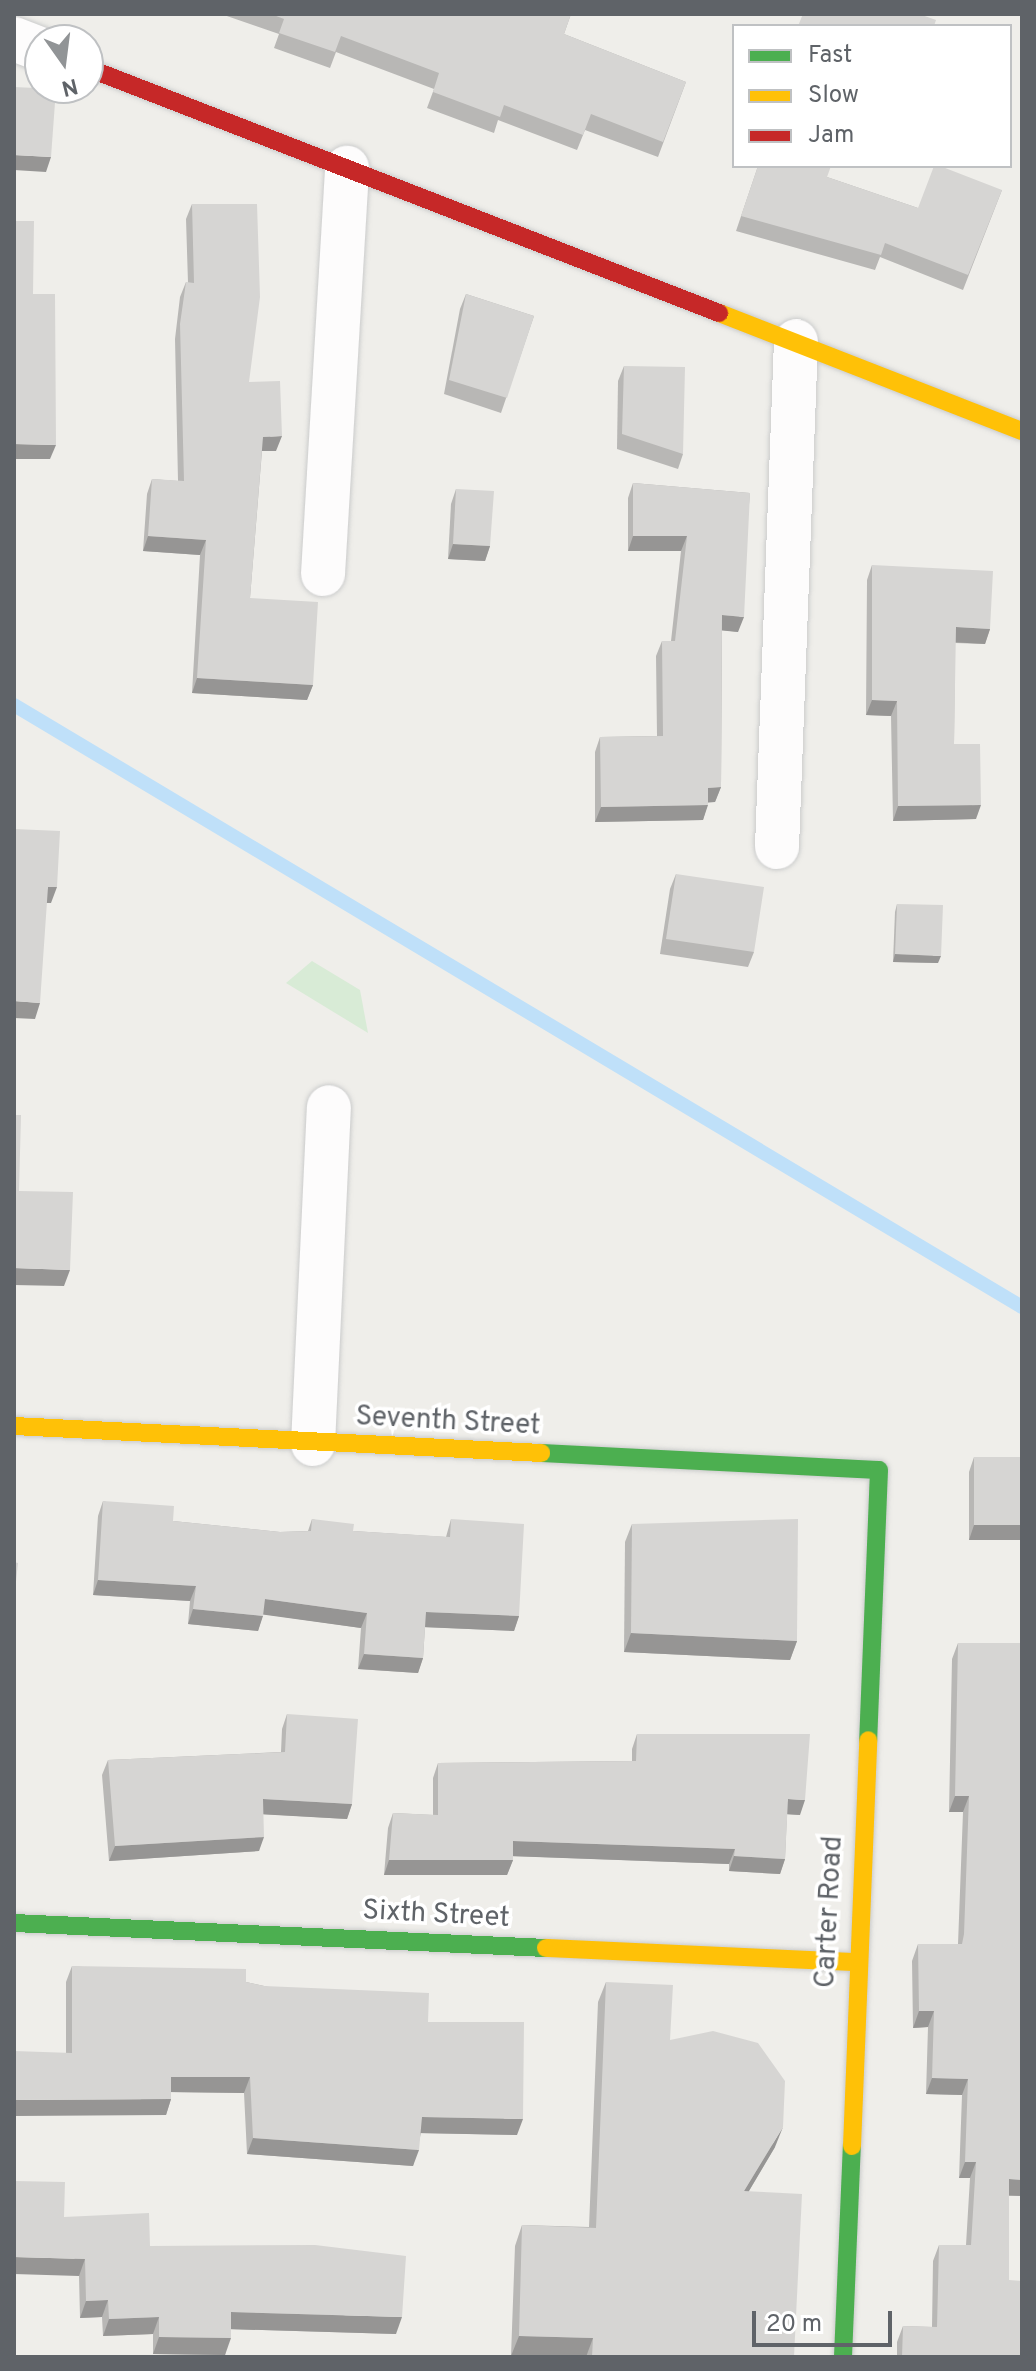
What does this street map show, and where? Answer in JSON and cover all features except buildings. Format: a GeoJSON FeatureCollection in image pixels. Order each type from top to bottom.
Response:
{"type":"FeatureCollection","features":[{"type":"Feature","properties":{"kind":"street"},"geometry":{"type":"LineString","coordinates":[[104,74],[1022,431]]}},
{"type":"Feature","properties":{"kind":"street"},"geometry":{"type":"LineString","coordinates":[[323,574],[347,168]]}},
{"type":"Feature","properties":{"kind":"street"},"geometry":{"type":"LineString","coordinates":[[777,847],[796,341]]}},
{"type":"Feature","properties":{"kind":"street"},"geometry":{"type":"LineString","coordinates":[[313,1444],[329,1107]]}},
{"type":"Feature","properties":{"kind":"street","name":"Seventh Street"},"geometry":{"type":"LineString","coordinates":[[14,1426],[313,1444],[879,1470]]}},
{"type":"Feature","properties":{"kind":"street","name":"Carter Road"},"geometry":{"type":"LineString","coordinates":[[843,2357],[855,1962],[879,1470]]}},
{"type":"Feature","properties":{"kind":"street","name":"Sixth Street"},"geometry":{"type":"LineString","coordinates":[[14,1923],[855,1962]]}},
{"type":"Feature","properties":{"kind":"green space"},"geometry":{"type":"Polygon","coordinates":[[[312,961],[360,990],[368,1033],[286,983],[312,961]]]}},
{"type":"Feature","properties":{"kind":"waterway"},"geometry":{"type":"LineString","coordinates":[[14,705],[1022,1307]]}},
{"type":"Feature","properties":{"kind":"traffic: fast"},"geometry":{"type":"LineString","coordinates":[[541,1453],[879,1470],[868,1740]]}},
{"type":"Feature","properties":{"kind":"traffic: fast"},"geometry":{"type":"LineString","coordinates":[[14,1923],[546,1948]]}},
{"type":"Feature","properties":{"kind":"traffic: fast"},"geometry":{"type":"LineString","coordinates":[[843,2357],[852,2146]]}},
{"type":"Feature","properties":{"kind":"traffic: slow"},"geometry":{"type":"LineString","coordinates":[[719,313],[1022,431]]}},
{"type":"Feature","properties":{"kind":"traffic: slow"},"geometry":{"type":"LineString","coordinates":[[14,1426],[541,1453]]}},
{"type":"Feature","properties":{"kind":"traffic: slow"},"geometry":{"type":"LineString","coordinates":[[852,2146],[868,1740]]}},
{"type":"Feature","properties":{"kind":"traffic: slow"},"geometry":{"type":"LineString","coordinates":[[546,1948],[855,1962]]}},
{"type":"Feature","properties":{"kind":"traffic: jam"},"geometry":{"type":"LineString","coordinates":[[104,74],[719,313]]}}]}
